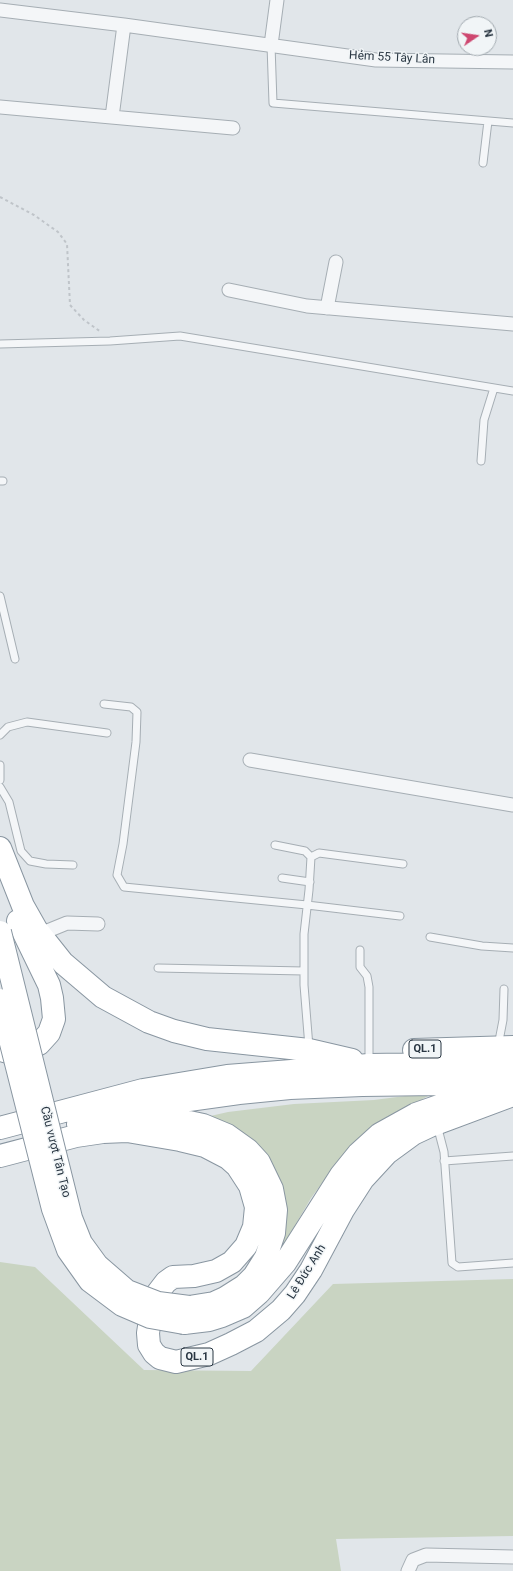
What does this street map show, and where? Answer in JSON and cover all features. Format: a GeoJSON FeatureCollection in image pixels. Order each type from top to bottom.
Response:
{"type":"FeatureCollection","features":[{"type":"Feature","properties":{"kind":"highway"},"geometry":{"type":"LineString","coordinates":[[1,851],[23,906],[46,941],[63,963],[103,997],[127,1011],[149,1022],[207,1039],[310,1060],[337,1056],[380,1059]]}},
{"type":"Feature","properties":{"kind":"highway"},"geometry":{"type":"LineString","coordinates":[[0,1050],[8,1052],[23,1051],[39,1044],[45,1039],[52,1026],[54,1009],[46,979],[16,917],[1,851]]}},
{"type":"Feature","properties":{"kind":"highway","name":"Cầu vượt Tân Tạo"},"geometry":{"type":"LineString","coordinates":[[0,932],[71,1218],[81,1243],[97,1265],[127,1291],[186,1315]]}},
{"type":"Feature","properties":{"kind":"highway"},"geometry":{"type":"LineString","coordinates":[[0,1000],[53,1209],[68,1250],[90,1281],[122,1305],[150,1318],[186,1315],[210,1320],[243,1307],[259,1293],[285,1262],[328,1193],[358,1154],[392,1126],[434,1115],[512,1081]]}},
{"type":"Feature","properties":{"kind":"highway","name":"QL.1"},"geometry":{"type":"LineString","coordinates":[[380,1059],[426,1049],[505,1048]]}},
{"type":"Feature","properties":{"kind":"highway","name":"QL.1"},"geometry":{"type":"LineString","coordinates":[[0,1116],[66,1097],[146,1079],[277,1060],[380,1059],[512,1081]]}},
{"type":"Feature","properties":{"kind":"highway","name":"QL.1"},"geometry":{"type":"LineString","coordinates":[[0,1128],[143,1090],[310,1060]]}},
{"type":"Feature","properties":{"kind":"highway"},"geometry":{"type":"LineString","coordinates":[[0,1145],[112,1115],[194,1099],[290,1088],[512,1081]]}},
{"type":"Feature","properties":{"kind":"highway"},"geometry":{"type":"LineString","coordinates":[[112,1115],[189,1122],[214,1129],[228,1135],[248,1150],[259,1162],[269,1180],[275,1199],[276,1222],[271,1245],[260,1268],[254,1276],[236,1293],[186,1315]]}},
{"type":"Feature","properties":{"kind":"highway","name":"Lê Đức Anh"},"geometry":{"type":"LineString","coordinates":[[0,1156],[57,1140],[115,1131],[157,1135],[205,1146],[228,1158],[245,1176],[254,1196],[256,1217],[254,1227],[246,1246],[232,1262],[225,1267],[207,1273],[173,1277],[160,1288],[152,1307],[148,1333],[149,1345],[154,1353],[167,1361],[185,1360],[220,1349],[256,1331],[273,1318],[289,1302],[304,1280],[343,1210],[369,1170],[434,1115]]}},
{"type":"Feature","properties":{"kind":"highway"},"geometry":{"type":"LineString","coordinates":[[205,1146],[234,1153],[249,1162],[269,1180]]}},
{"type":"Feature","properties":{"kind":"street"},"geometry":{"type":"LineString","coordinates":[[271,45],[277,0]]}},
{"type":"Feature","properties":{"kind":"street","name":"Hẻm 55 Tây Lân"},"geometry":{"type":"LineString","coordinates":[[0,10],[124,25],[376,60],[513,62]]}},
{"type":"Feature","properties":{"kind":"street"},"geometry":{"type":"LineString","coordinates":[[112,117],[124,25]]}},
{"type":"Feature","properties":{"kind":"street"},"geometry":{"type":"LineString","coordinates":[[0,107],[233,128]]}},
{"type":"Feature","properties":{"kind":"street"},"geometry":{"type":"LineString","coordinates":[[327,308],[336,262]]}},
{"type":"Feature","properties":{"kind":"street"},"geometry":{"type":"LineString","coordinates":[[229,290],[307,306],[513,324]]}},
{"type":"Feature","properties":{"kind":"street"},"geometry":{"type":"LineString","coordinates":[[250,760],[513,805]]}},
{"type":"Feature","properties":{"kind":"street"},"geometry":{"type":"LineString","coordinates":[[46,941],[67,923],[98,924]]}},
{"type":"Feature","properties":{"kind":"street"},"geometry":{"type":"LineString","coordinates":[[408,1571],[413,1560],[426,1555],[513,1557]]}},
{"type":"Feature","properties":{"kind":"lane"},"geometry":{"type":"LineString","coordinates":[[271,45],[273,103],[513,123]]}},
{"type":"Feature","properties":{"kind":"lane"},"geometry":{"type":"LineString","coordinates":[[483,163],[488,121]]}},
{"type":"Feature","properties":{"kind":"lane"},"geometry":{"type":"LineString","coordinates":[[0,344],[110,341],[180,336],[513,391]]}},
{"type":"Feature","properties":{"kind":"lane"},"geometry":{"type":"LineString","coordinates":[[481,461],[484,420],[494,388]]}},
{"type":"Feature","properties":{"kind":"lane"},"geometry":{"type":"LineString","coordinates":[[0,596],[15,659]]}},
{"type":"Feature","properties":{"kind":"lane"},"geometry":{"type":"LineString","coordinates":[[104,704],[131,707],[137,712],[136,742],[123,844],[117,875],[124,887],[307,905],[400,916]]}},
{"type":"Feature","properties":{"kind":"lane"},"geometry":{"type":"LineString","coordinates":[[0,735],[8,727],[27,722],[107,733]]}},
{"type":"Feature","properties":{"kind":"lane"},"geometry":{"type":"LineString","coordinates":[[0,765],[0,780]]}},
{"type":"Feature","properties":{"kind":"lane"},"geometry":{"type":"LineString","coordinates":[[0,787],[9,802],[21,851],[30,861],[73,865]]}},
{"type":"Feature","properties":{"kind":"lane"},"geometry":{"type":"LineString","coordinates":[[275,845],[305,851],[311,857],[310,882],[304,934],[304,971],[310,1060]]}},
{"type":"Feature","properties":{"kind":"lane"},"geometry":{"type":"LineString","coordinates":[[311,857],[318,853],[403,864]]}},
{"type":"Feature","properties":{"kind":"lane"},"geometry":{"type":"LineString","coordinates":[[282,878],[310,882]]}},
{"type":"Feature","properties":{"kind":"lane"},"geometry":{"type":"LineString","coordinates":[[430,937],[482,946],[513,948]]}},
{"type":"Feature","properties":{"kind":"lane"},"geometry":{"type":"LineString","coordinates":[[360,950],[360,967],[367,976],[380,1059]]}},
{"type":"Feature","properties":{"kind":"lane"},"geometry":{"type":"LineString","coordinates":[[158,968],[304,971]]}},
{"type":"Feature","properties":{"kind":"lane"},"geometry":{"type":"LineString","coordinates":[[504,989],[503,1020],[505,1048]]}},
{"type":"Feature","properties":{"kind":"lane"},"geometry":{"type":"LineString","coordinates":[[434,1115],[444,1161],[452,1263],[458,1267],[513,1263]]}},
{"type":"Feature","properties":{"kind":"lane"},"geometry":{"type":"LineString","coordinates":[[444,1161],[513,1156]]}},
{"type":"Feature","properties":{"kind":"path"},"geometry":{"type":"LineString","coordinates":[[0,197],[34,214],[58,232],[68,244],[70,305],[84,320],[99,329],[110,341]]}},
{"type":"Feature","properties":{"kind":"green space"},"geometry":{"type":"Polygon","coordinates":[[[405,1096],[428,1096],[412,1105],[331,1171],[311,1198],[276,1258],[278,1245],[206,1117],[228,1112],[294,1104],[374,1100],[405,1096]]]}},
{"type":"Feature","properties":{"kind":"green space"},"geometry":{"type":"Polygon","coordinates":[[[0,1262],[35,1267],[144,1370],[251,1371],[333,1284],[513,1279],[513,1536],[336,1539],[341,1571],[0,1571],[0,1262]]]}}]}
